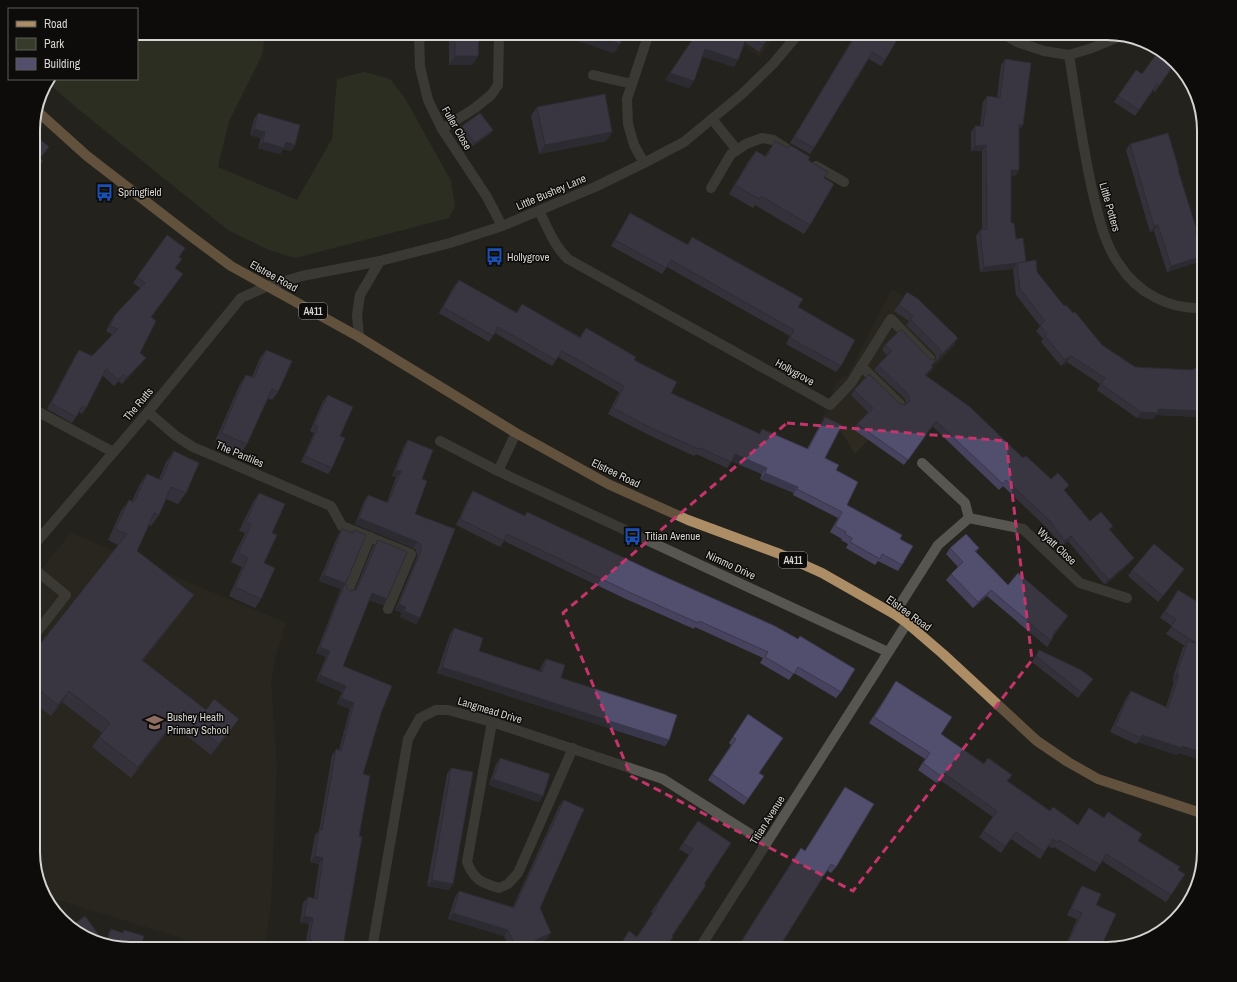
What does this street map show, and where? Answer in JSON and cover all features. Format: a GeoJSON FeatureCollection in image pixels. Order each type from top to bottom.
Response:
{"type":"FeatureCollection","features":[{"type":"Feature","properties":{"kind":"main road","name":"Elstree Road"},"geometry":{"type":"LineString","coordinates":[[42,115],[87,156],[231,266],[359,337],[516,433],[608,484],[688,520],[780,554],[822,572],[907,623],[944,654],[1037,741],[1068,762],[1098,779],[1197,812]]}},
{"type":"Feature","properties":{"kind":"street","name":"Fuller Close"},"geometry":{"type":"LineString","coordinates":[[419,40],[420,67],[428,100],[442,130],[486,197],[502,226]]}},
{"type":"Feature","properties":{"kind":"street"},"geometry":{"type":"LineString","coordinates":[[442,130],[475,108],[491,95],[498,85],[500,40]]}},
{"type":"Feature","properties":{"kind":"street"},"geometry":{"type":"LineString","coordinates":[[644,163],[634,145],[628,124],[627,99],[647,40]]}},
{"type":"Feature","properties":{"kind":"street","name":"Little Bushey Lane"},"geometry":{"type":"LineString","coordinates":[[268,286],[302,276],[380,261],[450,242],[502,226],[595,187],[684,142],[742,94],[773,64],[793,40]]}},
{"type":"Feature","properties":{"kind":"street"},"geometry":{"type":"LineString","coordinates":[[1014,40],[1044,52],[1069,55],[1111,40]]}},
{"type":"Feature","properties":{"kind":"street","name":"Little Potters"},"geometry":{"type":"LineString","coordinates":[[1069,55],[1087,170],[1098,214],[1109,247],[1118,264],[1129,278],[1158,300],[1178,305],[1197,307]]}},
{"type":"Feature","properties":{"kind":"street"},"geometry":{"type":"LineString","coordinates":[[593,75],[632,84]]}},
{"type":"Feature","properties":{"kind":"street"},"geometry":{"type":"LineString","coordinates":[[712,120],[738,150]]}},
{"type":"Feature","properties":{"kind":"street"},"geometry":{"type":"LineString","coordinates":[[711,188],[731,154],[746,144],[762,138],[773,140],[844,182]]}},
{"type":"Feature","properties":{"kind":"street","name":"Hollygrove"},"geometry":{"type":"LineString","coordinates":[[539,211],[554,241],[568,260],[830,405],[851,383],[861,366]]}},
{"type":"Feature","properties":{"kind":"street"},"geometry":{"type":"LineString","coordinates":[[359,337],[357,315],[360,295],[380,261]]}},
{"type":"Feature","properties":{"kind":"street","name":"The Rutts"},"geometry":{"type":"LineString","coordinates":[[40,534],[148,412],[241,298],[268,286]]}},
{"type":"Feature","properties":{"kind":"street"},"geometry":{"type":"LineString","coordinates":[[900,404],[861,366],[891,319],[930,358]]}},
{"type":"Feature","properties":{"kind":"street","name":"The Pantiles"},"geometry":{"type":"LineString","coordinates":[[148,412],[176,436],[193,447],[330,506],[342,526],[370,537]]}},
{"type":"Feature","properties":{"kind":"street"},"geometry":{"type":"LineString","coordinates":[[40,413],[113,452]]}},
{"type":"Feature","properties":{"kind":"street"},"geometry":{"type":"LineString","coordinates":[[498,471],[516,433]]}},
{"type":"Feature","properties":{"kind":"street","name":"Nimmo Drive"},"geometry":{"type":"LineString","coordinates":[[440,441],[498,471],[888,652]]}},
{"type":"Feature","properties":{"kind":"street"},"geometry":{"type":"LineString","coordinates":[[894,614],[938,545],[969,518],[965,503],[922,463]]}},
{"type":"Feature","properties":{"kind":"street","name":"Wyatt Close"},"geometry":{"type":"LineString","coordinates":[[969,518],[1023,529],[1080,583],[1127,598]]}},
{"type":"Feature","properties":{"kind":"street"},"geometry":{"type":"LineString","coordinates":[[348,591],[370,537],[411,554],[388,608]]}},
{"type":"Feature","properties":{"kind":"street"},"geometry":{"type":"LineString","coordinates":[[40,574],[66,596],[40,628]]}},
{"type":"Feature","properties":{"kind":"street","name":"Titian Avenue"},"geometry":{"type":"LineString","coordinates":[[703,942],[907,623]]}},
{"type":"Feature","properties":{"kind":"street","name":"Langmead Drive"},"geometry":{"type":"LineString","coordinates":[[373,942],[408,739],[420,718],[436,710],[448,710],[492,722],[663,779],[766,844]]}},
{"type":"Feature","properties":{"kind":"street"},"geometry":{"type":"LineString","coordinates":[[492,722],[467,862],[471,873],[481,882],[499,888],[508,884],[518,873],[573,748]]}},
{"type":"Feature","properties":{"kind":"highlighted area"},"geometry":{"type":"Polygon","coordinates":[[[787,423],[1006,441],[1032,660],[853,891],[631,776],[563,613],[787,423]]]}},
{"type":"Feature","properties":{"kind":"shaded area"},"geometry":{"type":"Polygon","coordinates":[[[737,40],[772,40],[759,57],[737,40]]]}},
{"type":"Feature","properties":{"kind":"shaded area"},"geometry":{"type":"Polygon","coordinates":[[[892,289],[912,301],[956,345],[855,454],[841,431],[821,420],[836,383],[848,374],[892,289]]]}},
{"type":"Feature","properties":{"kind":"shaded area","name":"Bushey Heath Primary School"},"geometry":{"type":"Polygon","coordinates":[[[71,533],[286,623],[276,656],[271,681],[277,764],[271,906],[265,942],[194,942],[53,898],[43,875],[40,858],[40,571],[71,533]]]}},
{"type":"Feature","properties":{"kind":"green space"},"geometry":{"type":"Polygon","coordinates":[[[138,40],[264,40],[262,55],[229,121],[218,167],[297,200],[332,139],[337,79],[364,72],[390,79],[406,100],[451,181],[455,206],[449,218],[295,258],[269,250],[228,230],[52,86],[55,80],[138,80],[138,40]]]}},
{"type":"Feature","properties":{"kind":"building"},"geometry":{"type":"Polygon","coordinates":[[[455,40],[479,40],[478,56],[455,56],[455,40]]]}},
{"type":"Feature","properties":{"kind":"building"},"geometry":{"type":"Polygon","coordinates":[[[609,40],[621,40],[620,44],[609,40]]]}},
{"type":"Feature","properties":{"kind":"building"},"geometry":{"type":"Polygon","coordinates":[[[692,40],[746,40],[738,60],[705,49],[694,81],[670,73],[692,40]]]}},
{"type":"Feature","properties":{"kind":"building"},"geometry":{"type":"Polygon","coordinates":[[[756,40],[767,40],[763,45],[756,40]]]}},
{"type":"Feature","properties":{"kind":"building"},"geometry":{"type":"Polygon","coordinates":[[[853,40],[897,40],[885,60],[872,52],[814,148],[794,137],[853,40]]]}},
{"type":"Feature","properties":{"kind":"building"},"geometry":{"type":"Polygon","coordinates":[[[1157,55],[1172,67],[1159,86],[1157,84],[1139,110],[1118,96],[1136,70],[1142,74],[1155,56],[1157,55]]]}},
{"type":"Feature","properties":{"kind":"building"},"geometry":{"type":"Polygon","coordinates":[[[1005,59],[1031,63],[1023,125],[1019,125],[1019,170],[1011,170],[1011,223],[1014,223],[1016,239],[1023,238],[1026,262],[984,267],[980,230],[987,229],[986,145],[975,146],[975,126],[983,126],[987,96],[1000,98],[1005,59]]]}},
{"type":"Feature","properties":{"kind":"building"},"geometry":{"type":"Polygon","coordinates":[[[605,94],[612,132],[545,145],[537,107],[605,94]]]}},
{"type":"Feature","properties":{"kind":"building"},"geometry":{"type":"Polygon","coordinates":[[[258,113],[300,125],[295,145],[286,142],[284,148],[263,142],[265,132],[254,129],[258,113]]]}},
{"type":"Feature","properties":{"kind":"building"},"geometry":{"type":"Polygon","coordinates":[[[480,113],[493,130],[475,143],[462,126],[480,113]]]}},
{"type":"Feature","properties":{"kind":"building"},"geometry":{"type":"Polygon","coordinates":[[[1168,133],[1197,231],[1195,231],[1197,237],[1197,258],[1171,266],[1158,225],[1154,226],[1130,144],[1168,133]]]}},
{"type":"Feature","properties":{"kind":"building"},"geometry":{"type":"Polygon","coordinates":[[[40,139],[49,147],[40,158],[40,139]]]}},
{"type":"Feature","properties":{"kind":"building"},"geometry":{"type":"Polygon","coordinates":[[[775,141],[788,148],[790,145],[810,157],[808,160],[828,172],[824,178],[834,184],[810,225],[761,196],[759,199],[735,185],[756,151],[766,157],[775,141]]]}},
{"type":"Feature","properties":{"kind":"building"},"geometry":{"type":"Polygon","coordinates":[[[630,213],[688,245],[692,237],[803,299],[798,307],[855,340],[841,366],[790,338],[794,330],[671,260],[666,268],[615,240],[630,213]]]}},
{"type":"Feature","properties":{"kind":"building"},"geometry":{"type":"Polygon","coordinates":[[[167,235],[185,248],[179,257],[182,259],[175,268],[183,274],[151,317],[156,321],[140,353],[146,358],[126,378],[123,375],[118,380],[106,369],[86,408],[82,406],[76,417],[51,403],[79,350],[92,356],[118,329],[110,326],[115,315],[145,283],[137,277],[167,235]]]}},
{"type":"Feature","properties":{"kind":"building"},"geometry":{"type":"Polygon","coordinates":[[[1036,260],[1037,272],[1064,306],[1066,305],[1073,313],[1075,312],[1102,345],[1135,367],[1192,370],[1197,368],[1197,411],[1158,409],[1158,413],[1141,412],[1101,384],[1105,378],[1071,356],[1065,360],[1045,336],[1047,334],[1040,325],[1045,321],[1020,289],[1017,263],[1036,260]]]}},
{"type":"Feature","properties":{"kind":"building"},"geometry":{"type":"Polygon","coordinates":[[[459,280],[517,313],[522,304],[580,338],[586,328],[636,357],[634,360],[677,382],[671,393],[760,434],[762,429],[808,449],[825,417],[842,425],[825,458],[839,465],[836,470],[858,482],[847,505],[902,535],[900,539],[913,546],[902,565],[882,554],[880,559],[850,542],[852,538],[845,534],[846,532],[835,526],[842,512],[797,489],[798,487],[765,473],[767,468],[735,454],[731,462],[653,429],[613,408],[624,386],[562,351],[556,360],[498,327],[493,336],[443,307],[459,280]]]}},
{"type":"Feature","properties":{"kind":"building"},"geometry":{"type":"Polygon","coordinates":[[[907,292],[918,299],[958,338],[939,357],[941,352],[939,348],[910,319],[913,316],[899,305],[907,292]]]}},
{"type":"Feature","properties":{"kind":"building"},"geometry":{"type":"Polygon","coordinates":[[[901,329],[929,358],[932,360],[937,359],[931,365],[933,367],[925,375],[970,407],[1023,458],[1026,456],[1051,479],[1058,473],[1069,485],[1064,490],[1090,521],[1101,512],[1113,526],[1109,529],[1134,558],[1110,579],[1108,579],[1071,536],[1065,541],[1050,521],[1006,480],[1003,484],[936,421],[908,460],[857,424],[873,408],[854,390],[869,374],[900,404],[905,405],[910,401],[908,394],[878,365],[892,351],[885,345],[901,329]]]}},
{"type":"Feature","properties":{"kind":"building"},"geometry":{"type":"Polygon","coordinates":[[[266,350],[292,361],[278,392],[272,389],[247,444],[221,433],[246,375],[254,378],[266,350]]]}},
{"type":"Feature","properties":{"kind":"building"},"geometry":{"type":"Polygon","coordinates":[[[328,395],[353,407],[340,436],[345,438],[332,468],[305,456],[318,427],[314,425],[328,395]]]}},
{"type":"Feature","properties":{"kind":"building"},"geometry":{"type":"Polygon","coordinates":[[[408,440],[433,450],[422,479],[427,481],[415,514],[455,529],[420,618],[404,611],[406,607],[399,604],[421,550],[421,544],[359,518],[368,495],[388,503],[401,471],[396,470],[408,440]]]}},
{"type":"Feature","properties":{"kind":"building"},"geometry":{"type":"Polygon","coordinates":[[[174,451],[199,463],[186,493],[171,487],[159,515],[154,513],[137,551],[194,595],[142,660],[206,710],[214,699],[239,719],[219,744],[180,714],[138,767],[99,737],[110,723],[69,691],[58,705],[40,691],[40,644],[127,534],[115,529],[129,500],[134,502],[147,474],[161,480],[174,451]]]}},
{"type":"Feature","properties":{"kind":"building"},"geometry":{"type":"Polygon","coordinates":[[[473,491],[525,516],[527,512],[652,571],[775,626],[798,639],[800,636],[855,669],[841,692],[798,667],[794,674],[765,657],[768,652],[631,593],[507,534],[504,541],[460,519],[473,491]]]}},
{"type":"Feature","properties":{"kind":"building"},"geometry":{"type":"Polygon","coordinates":[[[259,493],[285,504],[272,533],[277,535],[264,563],[275,568],[261,599],[235,587],[248,558],[238,553],[251,525],[246,522],[259,493]]]}},
{"type":"Feature","properties":{"kind":"building"},"geometry":{"type":"Polygon","coordinates":[[[342,529],[353,533],[354,530],[366,535],[346,583],[347,589],[350,591],[356,590],[358,587],[378,540],[407,552],[387,599],[372,593],[343,666],[392,686],[381,713],[363,774],[370,776],[359,836],[362,837],[344,942],[312,942],[312,940],[309,940],[313,918],[304,916],[308,897],[317,899],[323,858],[315,856],[319,829],[322,830],[336,749],[341,751],[354,703],[341,698],[346,686],[320,675],[330,651],[320,647],[345,583],[324,575],[342,529]]]}},
{"type":"Feature","properties":{"kind":"building"},"geometry":{"type":"Polygon","coordinates":[[[966,534],[979,548],[975,551],[1008,585],[1018,573],[1068,616],[1054,633],[1051,641],[991,590],[978,602],[951,574],[963,562],[950,548],[966,534]]]}},
{"type":"Feature","properties":{"kind":"building"},"geometry":{"type":"Polygon","coordinates":[[[1154,544],[1184,569],[1163,596],[1132,570],[1154,544]]]}},
{"type":"Feature","properties":{"kind":"building"},"geometry":{"type":"Polygon","coordinates":[[[1178,590],[1197,602],[1197,751],[1182,746],[1182,748],[1142,735],[1141,738],[1115,726],[1131,691],[1168,708],[1179,675],[1176,675],[1188,641],[1196,643],[1171,627],[1176,619],[1165,612],[1178,590]]]}},
{"type":"Feature","properties":{"kind":"building"},"geometry":{"type":"Polygon","coordinates":[[[454,628],[483,638],[479,651],[542,672],[546,659],[565,665],[561,678],[677,715],[669,740],[442,667],[454,628]]]}},
{"type":"Feature","properties":{"kind":"building"},"geometry":{"type":"Polygon","coordinates":[[[1039,650],[1081,670],[1093,679],[1082,693],[1036,656],[1039,650]]]}},
{"type":"Feature","properties":{"kind":"building"},"geometry":{"type":"Polygon","coordinates":[[[896,681],[952,717],[941,734],[984,764],[988,758],[1012,775],[1007,781],[1050,811],[1053,807],[1078,825],[1089,808],[1104,818],[1108,812],[1142,834],[1138,841],[1180,867],[1178,870],[1185,874],[1171,895],[1106,854],[1100,865],[1059,840],[1057,842],[1053,839],[1044,852],[1016,832],[1005,846],[983,831],[997,811],[945,774],[942,777],[923,763],[930,753],[874,717],[896,681]]]}},
{"type":"Feature","properties":{"kind":"building"},"geometry":{"type":"Polygon","coordinates":[[[748,714],[783,738],[759,773],[764,776],[748,799],[712,774],[736,739],[733,737],[748,714]]]}},
{"type":"Feature","properties":{"kind":"building"},"geometry":{"type":"Polygon","coordinates":[[[500,758],[550,774],[543,796],[493,779],[500,758]]]}},
{"type":"Feature","properties":{"kind":"building"},"geometry":{"type":"Polygon","coordinates":[[[451,768],[473,772],[453,884],[432,880],[451,768]]]}},
{"type":"Feature","properties":{"kind":"building"},"geometry":{"type":"Polygon","coordinates":[[[845,787],[874,804],[836,867],[831,864],[782,942],[741,942],[801,848],[805,851],[845,787]]]}},
{"type":"Feature","properties":{"kind":"building"},"geometry":{"type":"Polygon","coordinates":[[[564,800],[584,809],[540,908],[551,933],[532,942],[514,942],[508,930],[453,913],[459,891],[514,908],[564,800]]]}},
{"type":"Feature","properties":{"kind":"building"},"geometry":{"type":"Polygon","coordinates":[[[698,821],[731,843],[704,884],[706,885],[672,936],[673,937],[670,942],[622,942],[629,931],[637,937],[693,849],[683,843],[698,821]]]}},
{"type":"Feature","properties":{"kind":"building"},"geometry":{"type":"Polygon","coordinates":[[[1082,886],[1101,894],[1096,905],[1116,914],[1103,942],[1068,942],[1082,913],[1071,909],[1082,886]]]}},
{"type":"Feature","properties":{"kind":"building"},"geometry":{"type":"Polygon","coordinates":[[[85,916],[100,937],[85,930],[75,923],[85,916]]]}},
{"type":"Feature","properties":{"kind":"building"},"geometry":{"type":"Polygon","coordinates":[[[111,929],[123,933],[124,930],[144,936],[142,942],[124,942],[108,939],[111,929]]]}},
{"type":"Feature","properties":{"kind":"place","name":"Springfield"},"geometry":{"type":"Point","coordinates":[105,192]}},
{"type":"Feature","properties":{"kind":"place","name":"Hollygrove"},"geometry":{"type":"Point","coordinates":[494,257]}},
{"type":"Feature","properties":{"kind":"place","name":"Titian Avenue"},"geometry":{"type":"Point","coordinates":[632,536]}},
{"type":"Feature","properties":{"kind":"place","name":"Bushey Heath Primary School"},"geometry":{"type":"Point","coordinates":[154,723]}}]}
